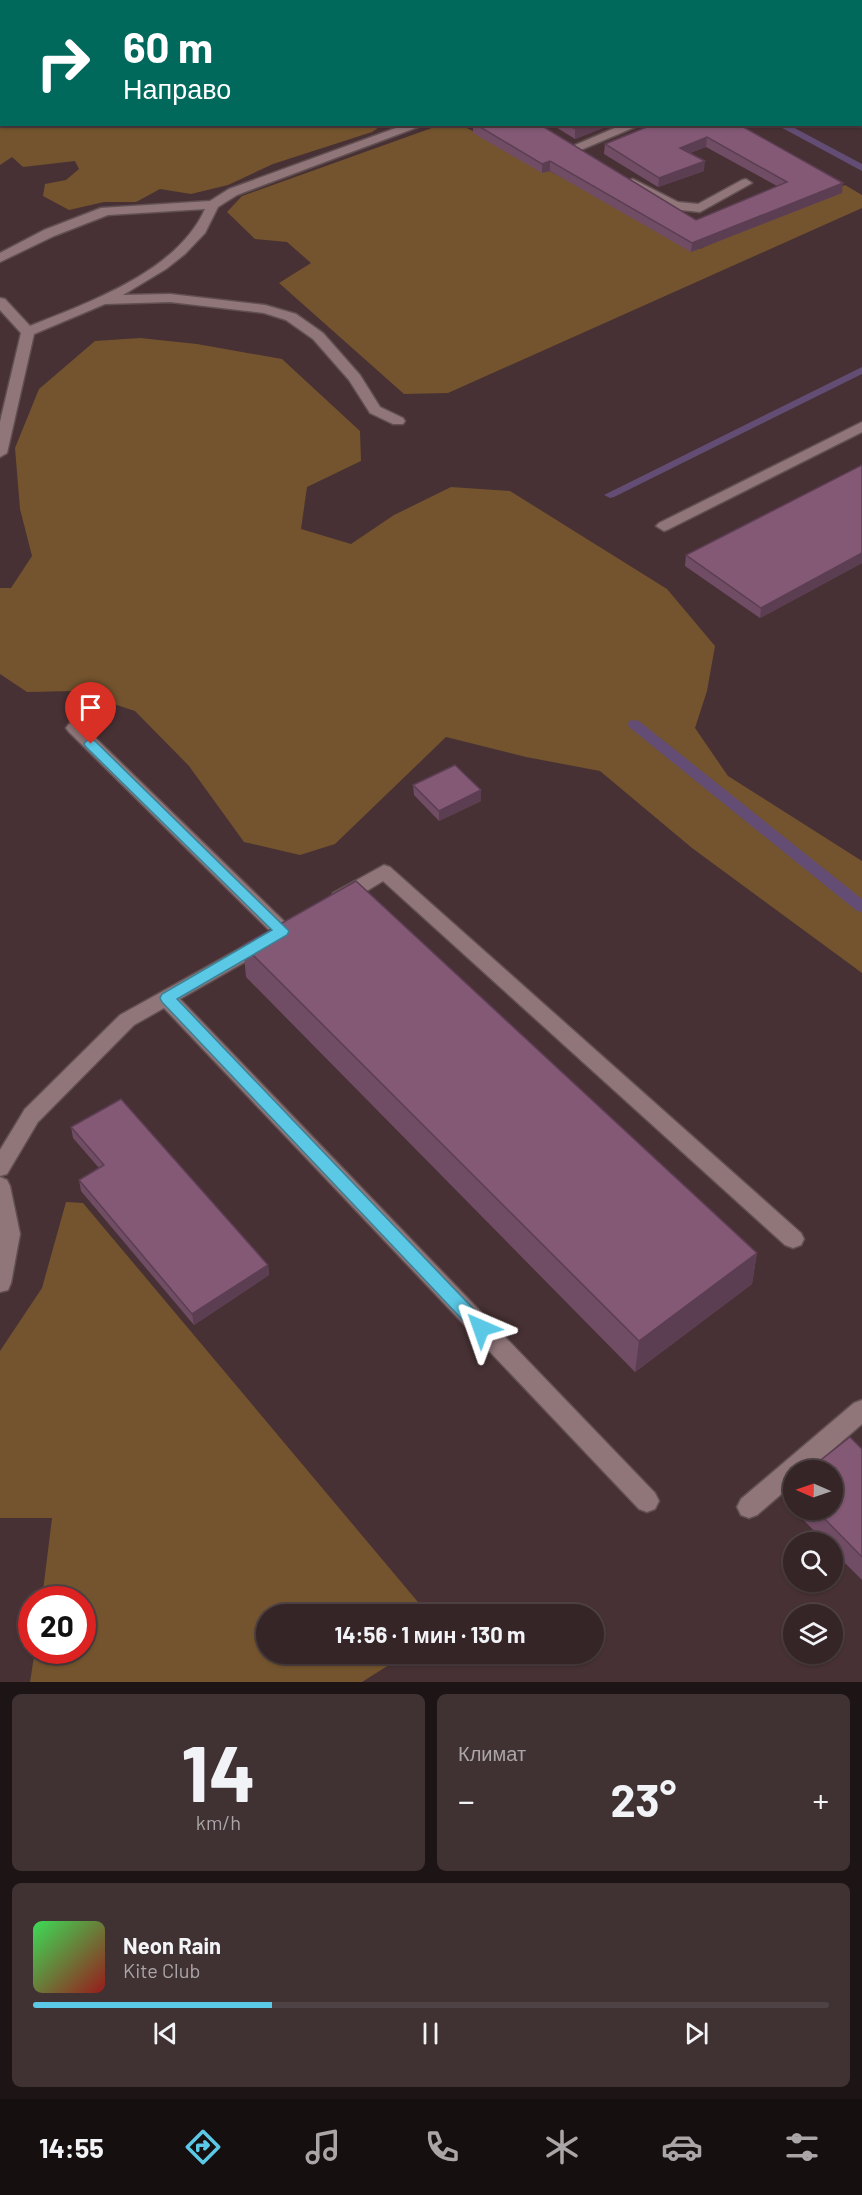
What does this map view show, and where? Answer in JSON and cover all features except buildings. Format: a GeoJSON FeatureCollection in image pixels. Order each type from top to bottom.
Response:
{"type":"FeatureCollection","features":[{"type":"Feature","properties":{"kind":"street"},"geometry":{"type":"LineString","coordinates":[[0,258],[49,233],[106,211],[213,205],[234,192],[415,126]]}},
{"type":"Feature","properties":{"kind":"street"},"geometry":{"type":"LineString","coordinates":[[593,160],[567,146],[630,126]]}},
{"type":"Feature","properties":{"kind":"street"},"geometry":{"type":"LineString","coordinates":[[624,177],[675,206],[700,208],[746,183]]}},
{"type":"Feature","properties":{"kind":"street"},"geometry":{"type":"LineString","coordinates":[[28,332],[105,300],[174,259],[200,231],[213,205]]}},
{"type":"Feature","properties":{"kind":"street"},"geometry":{"type":"LineString","coordinates":[[105,300],[170,298],[265,309],[291,317],[318,336],[355,378],[375,410],[398,421]]}},
{"type":"Feature","properties":{"kind":"street"},"geometry":{"type":"LineString","coordinates":[[0,302],[28,332]]}},
{"type":"Feature","properties":{"kind":"street"},"geometry":{"type":"LineString","coordinates":[[0,453],[28,332]]}},
{"type":"Feature","properties":{"kind":"street"},"geometry":{"type":"LineString","coordinates":[[664,526],[862,426]]}},
{"type":"Feature","properties":{"kind":"street"},"geometry":{"type":"LineString","coordinates":[[75,728],[282,931]]}},
{"type":"Feature","properties":{"kind":"street"},"geometry":{"type":"LineString","coordinates":[[323,907],[384,872],[793,1239]]}},
{"type":"Feature","properties":{"kind":"street"},"geometry":{"type":"LineString","coordinates":[[0,1168],[32,1115],[127,1020],[303,919]]}},
{"type":"Feature","properties":{"kind":"street"},"geometry":{"type":"LineString","coordinates":[[167,998],[647,1502]]}},
{"type":"Feature","properties":{"kind":"street"},"geometry":{"type":"LineString","coordinates":[[0,1186],[9,1234],[0,1282]]}},
{"type":"Feature","properties":{"kind":"street"},"geometry":{"type":"LineString","coordinates":[[749,1507],[862,1410]]}},
{"type":"Feature","properties":{"kind":"shaded area"},"geometry":{"type":"Polygon","coordinates":[[[0,126],[381,126],[372,132],[273,164],[228,185],[191,194],[160,189],[136,202],[104,202],[69,210],[43,196],[45,184],[66,180],[79,169],[75,161],[23,167],[12,157],[0,165],[0,126]]]}},
{"type":"Feature","properties":{"kind":"shaded area"},"geometry":{"type":"Polygon","coordinates":[[[437,126],[463,126],[700,249],[845,185],[862,195],[862,208],[448,393],[404,394],[279,283],[311,263],[287,242],[255,239],[227,212],[242,196],[437,126]]]}},
{"type":"Feature","properties":{"kind":"shaded area"},"geometry":{"type":"Polygon","coordinates":[[[140,338],[197,344],[282,359],[360,431],[361,461],[307,487],[301,529],[351,544],[394,515],[451,487],[510,491],[667,589],[715,646],[707,691],[695,728],[728,776],[862,861],[862,973],[692,848],[600,771],[526,757],[446,737],[335,844],[300,855],[244,842],[189,766],[135,711],[74,691],[27,692],[0,674],[0,588],[11,588],[32,556],[20,509],[15,448],[39,389],[95,341],[140,338]]]}},
{"type":"Feature","properties":{"kind":"shaded area"},"geometry":{"type":"Polygon","coordinates":[[[66,1202],[83,1203],[420,1604],[256,1604],[256,1664],[391,1664],[362,1682],[30,1682],[33,1664],[96,1664],[96,1586],[44,1586],[52,1518],[0,1518],[0,1351],[42,1288],[66,1202]]]}},
{"type":"Feature","properties":{"kind":"waterway"},"geometry":{"type":"LineString","coordinates":[[783,126],[862,168]]}},
{"type":"Feature","properties":{"kind":"waterway"},"geometry":{"type":"LineString","coordinates":[[610,495],[862,370]]}},
{"type":"Feature","properties":{"kind":"waterway"},"geometry":{"type":"LineString","coordinates":[[634,724],[862,907]]}},
{"type":"Feature","properties":{"kind":"route"},"geometry":{"type":"LineString","coordinates":[[91,744],[282,931],[167,998],[481,1328]]}}]}
